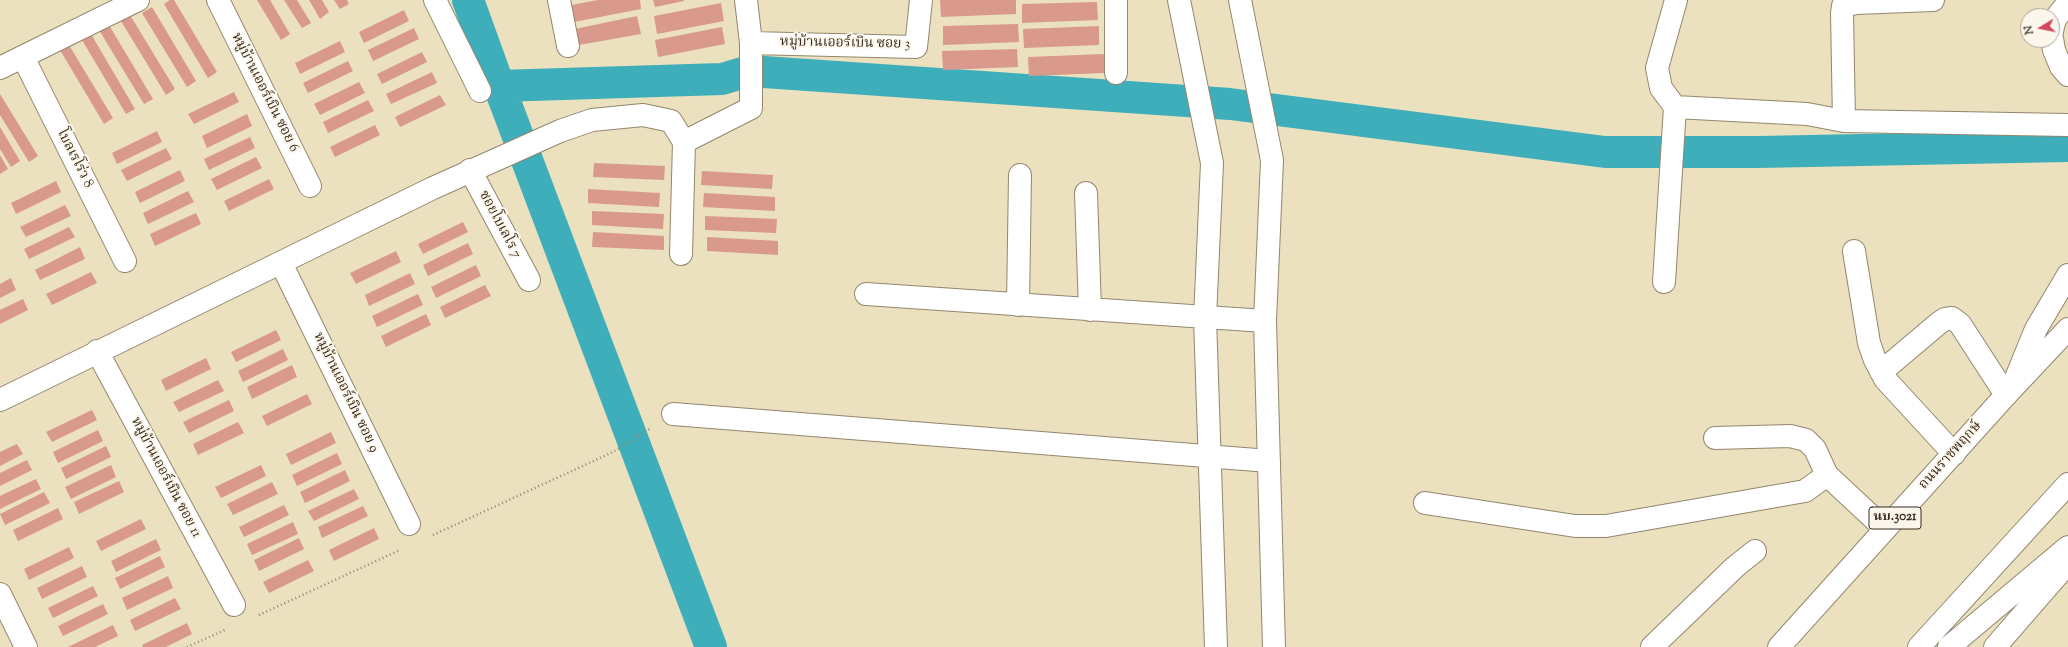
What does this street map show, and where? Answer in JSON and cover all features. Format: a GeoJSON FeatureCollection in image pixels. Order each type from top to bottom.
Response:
{"type":"FeatureCollection","features":[{"type":"Feature","properties":{"kind":"street"},"geometry":{"type":"LineString","coordinates":[[0,68],[138,0]]}},
{"type":"Feature","properties":{"kind":"street","name":"หมู่บ้านเออร์เบิน ซอย 6"},"geometry":{"type":"LineString","coordinates":[[218,0],[310,186]]}},
{"type":"Feature","properties":{"kind":"street"},"geometry":{"type":"LineString","coordinates":[[435,0],[480,91]]}},
{"type":"Feature","properties":{"kind":"street"},"geometry":{"type":"LineString","coordinates":[[559,0],[568,46]]}},
{"type":"Feature","properties":{"kind":"street"},"geometry":{"type":"LineString","coordinates":[[684,142],[751,108],[751,44],[746,0]]}},
{"type":"Feature","properties":{"kind":"street","name":"หมู่บ้านเออร์เบิน ซอย 3"},"geometry":{"type":"LineString","coordinates":[[751,44],[916,47],[921,0]]}},
{"type":"Feature","properties":{"kind":"street"},"geometry":{"type":"LineString","coordinates":[[1116,0],[1116,73]]}},
{"type":"Feature","properties":{"kind":"street"},"geometry":{"type":"LineString","coordinates":[[1179,0],[1212,163],[1205,318],[1211,456],[1216,647]]}},
{"type":"Feature","properties":{"kind":"street"},"geometry":{"type":"LineString","coordinates":[[1240,0],[1272,160],[1265,321],[1274,647]]}},
{"type":"Feature","properties":{"kind":"street"},"geometry":{"type":"LineString","coordinates":[[1664,282],[1675,107],[1661,88],[1657,68],[1676,0]]}},
{"type":"Feature","properties":{"kind":"street"},"geometry":{"type":"LineString","coordinates":[[1844,121],[1843,6],[1856,3],[1933,0]]}},
{"type":"Feature","properties":{"kind":"street"},"geometry":{"type":"LineString","coordinates":[[2060,13],[2068,3]]}},
{"type":"Feature","properties":{"kind":"street"},"geometry":{"type":"LineString","coordinates":[[2054,48],[2061,67],[2068,75]]}},
{"type":"Feature","properties":{"kind":"street","name":"โบลเรโร่ว 8"},"geometry":{"type":"LineString","coordinates":[[23,57],[125,261]]}},
{"type":"Feature","properties":{"kind":"street"},"geometry":{"type":"LineString","coordinates":[[1675,107],[1807,114],[1844,121],[2068,125]]}},
{"type":"Feature","properties":{"kind":"street"},"geometry":{"type":"LineString","coordinates":[[0,400],[97,351],[470,170],[560,131],[592,120],[643,115],[671,121],[684,142],[681,254]]}},
{"type":"Feature","properties":{"kind":"street","name":"ซอยโบเลโร 7"},"geometry":{"type":"LineString","coordinates":[[470,170],[529,280]]}},
{"type":"Feature","properties":{"kind":"street"},"geometry":{"type":"LineString","coordinates":[[1018,305],[1020,175]]}},
{"type":"Feature","properties":{"kind":"street"},"geometry":{"type":"LineString","coordinates":[[1086,193],[1090,310]]}},
{"type":"Feature","properties":{"kind":"street"},"geometry":{"type":"LineString","coordinates":[[1854,251],[1869,343],[1881,372],[1885,379],[1954,454]]}},
{"type":"Feature","properties":{"kind":"street","name":"หมู่บ้านเออร์เบิน ซอย 9"},"geometry":{"type":"LineString","coordinates":[[280,262],[409,524]]}},
{"type":"Feature","properties":{"kind":"street","name":"ถนนราชพฤกษ์"},"geometry":{"type":"LineString","coordinates":[[2008,393],[2036,329],[2068,275]]}},
{"type":"Feature","properties":{"kind":"street"},"geometry":{"type":"LineString","coordinates":[[866,294],[1265,321]]}},
{"type":"Feature","properties":{"kind":"street"},"geometry":{"type":"LineString","coordinates":[[1881,372],[1939,323],[1945,319],[1952,318],[1960,324],[2008,393]]}},
{"type":"Feature","properties":{"kind":"street","name":"ถนนราชพฤกษ์"},"geometry":{"type":"LineString","coordinates":[[1779,647],[1885,528],[2068,329]]}},
{"type":"Feature","properties":{"kind":"street","name":"หมู่บ้านเออร์เบิน ซอย 11"},"geometry":{"type":"LineString","coordinates":[[97,351],[234,605]]}},
{"type":"Feature","properties":{"kind":"street"},"geometry":{"type":"LineString","coordinates":[[673,414],[1269,461]]}},
{"type":"Feature","properties":{"kind":"street"},"geometry":{"type":"LineString","coordinates":[[1715,438],[1790,436],[1806,440],[1815,449],[1827,475],[1885,528]]}},
{"type":"Feature","properties":{"kind":"street"},"geometry":{"type":"LineString","coordinates":[[1425,503],[1574,526],[1606,526],[1805,491],[1827,475]]}},
{"type":"Feature","properties":{"kind":"street"},"geometry":{"type":"LineString","coordinates":[[1919,647],[2068,484]]}},
{"type":"Feature","properties":{"kind":"street"},"geometry":{"type":"LineString","coordinates":[[1949,647],[2068,547]]}},
{"type":"Feature","properties":{"kind":"street"},"geometry":{"type":"LineString","coordinates":[[1652,647],[1735,567],[1755,551]]}},
{"type":"Feature","properties":{"kind":"street"},"geometry":{"type":"LineString","coordinates":[[1995,647],[2068,563]]}},
{"type":"Feature","properties":{"kind":"street"},"geometry":{"type":"LineString","coordinates":[[0,594],[26,647]]}},
{"type":"Feature","properties":{"kind":"path"},"geometry":{"type":"LineString","coordinates":[[613,452],[673,414]]}},
{"type":"Feature","properties":{"kind":"building"},"geometry":{"type":"Polygon","coordinates":[[[170,0],[174,0],[217,72],[208,78],[164,4],[170,0]]]}},
{"type":"Feature","properties":{"kind":"building"},"geometry":{"type":"Polygon","coordinates":[[[257,0],[270,0],[290,34],[281,40],[257,0]]]}},
{"type":"Feature","properties":{"kind":"building"},"geometry":{"type":"Polygon","coordinates":[[[284,0],[297,0],[311,23],[302,28],[284,0]]]}},
{"type":"Feature","properties":{"kind":"building"},"geometry":{"type":"Polygon","coordinates":[[[309,0],[322,0],[329,12],[320,19],[309,0]]]}},
{"type":"Feature","properties":{"kind":"building"},"geometry":{"type":"Polygon","coordinates":[[[334,0],[347,0],[349,4],[340,9],[334,0]]]}},
{"type":"Feature","properties":{"kind":"building"},"geometry":{"type":"Polygon","coordinates":[[[598,0],[640,0],[641,9],[574,22],[571,5],[598,0]]]}},
{"type":"Feature","properties":{"kind":"building"},"geometry":{"type":"Polygon","coordinates":[[[653,0],[684,0],[684,1],[655,7],[653,0]]]}},
{"type":"Feature","properties":{"kind":"building"},"geometry":{"type":"Polygon","coordinates":[[[940,0],[1016,0],[1016,14],[941,17],[940,0]]]}},
{"type":"Feature","properties":{"kind":"building"},"geometry":{"type":"Polygon","coordinates":[[[1097,2],[1098,20],[1022,23],[1022,4],[1097,2]]]}},
{"type":"Feature","properties":{"kind":"building"},"geometry":{"type":"Polygon","coordinates":[[[721,3],[724,21],[657,34],[654,16],[721,3]]]}},
{"type":"Feature","properties":{"kind":"building"},"geometry":{"type":"Polygon","coordinates":[[[152,7],[196,81],[187,87],[142,13],[152,7]]]}},
{"type":"Feature","properties":{"kind":"building"},"geometry":{"type":"Polygon","coordinates":[[[404,10],[409,21],[364,43],[359,32],[404,10]]]}},
{"type":"Feature","properties":{"kind":"building"},"geometry":{"type":"Polygon","coordinates":[[[130,15],[175,89],[166,95],[121,21],[130,15]]]}},
{"type":"Feature","properties":{"kind":"building"},"geometry":{"type":"Polygon","coordinates":[[[637,16],[641,34],[573,46],[570,30],[637,16]]]}},
{"type":"Feature","properties":{"kind":"building"},"geometry":{"type":"Polygon","coordinates":[[[1018,24],[1019,42],[943,45],[943,26],[1018,24]]]}},
{"type":"Feature","properties":{"kind":"building"},"geometry":{"type":"Polygon","coordinates":[[[109,25],[153,99],[144,104],[99,30],[109,25]]]}},
{"type":"Feature","properties":{"kind":"building"},"geometry":{"type":"Polygon","coordinates":[[[1099,26],[1099,45],[1024,48],[1023,29],[1099,26]]]}},
{"type":"Feature","properties":{"kind":"building"},"geometry":{"type":"Polygon","coordinates":[[[722,27],[725,44],[658,57],[655,40],[722,27]]]}},
{"type":"Feature","properties":{"kind":"building"},"geometry":{"type":"Polygon","coordinates":[[[414,28],[419,39],[373,61],[368,50],[414,28]]]}},
{"type":"Feature","properties":{"kind":"building"},"geometry":{"type":"Polygon","coordinates":[[[91,34],[135,109],[126,114],[82,40],[91,34]]]}},
{"type":"Feature","properties":{"kind":"building"},"geometry":{"type":"Polygon","coordinates":[[[340,41],[345,52],[300,74],[295,63],[340,41]]]}},
{"type":"Feature","properties":{"kind":"building"},"geometry":{"type":"Polygon","coordinates":[[[69,45],[113,118],[104,124],[60,50],[69,45]]]}},
{"type":"Feature","properties":{"kind":"building"},"geometry":{"type":"Polygon","coordinates":[[[1017,49],[1018,67],[943,70],[942,51],[1017,49]]]}},
{"type":"Feature","properties":{"kind":"building"},"geometry":{"type":"Polygon","coordinates":[[[422,52],[427,62],[382,84],[377,74],[422,52]]]}},
{"type":"Feature","properties":{"kind":"building"},"geometry":{"type":"Polygon","coordinates":[[[1104,54],[1104,73],[1029,76],[1028,57],[1104,54]]]}},
{"type":"Feature","properties":{"kind":"building"},"geometry":{"type":"Polygon","coordinates":[[[348,61],[353,71],[308,93],[303,83],[348,61]]]}},
{"type":"Feature","properties":{"kind":"building"},"geometry":{"type":"Polygon","coordinates":[[[432,72],[437,83],[391,104],[386,94],[432,72]]]}},
{"type":"Feature","properties":{"kind":"building"},"geometry":{"type":"Polygon","coordinates":[[[359,82],[365,93],[320,115],[314,104],[359,82]]]}},
{"type":"Feature","properties":{"kind":"building"},"geometry":{"type":"Polygon","coordinates":[[[234,92],[239,102],[194,124],[188,114],[234,92]]]}},
{"type":"Feature","properties":{"kind":"building"},"geometry":{"type":"Polygon","coordinates":[[[0,94],[38,156],[29,162],[0,115],[0,94]]]}},
{"type":"Feature","properties":{"kind":"building"},"geometry":{"type":"Polygon","coordinates":[[[440,95],[446,105],[400,127],[395,117],[440,95]]]}},
{"type":"Feature","properties":{"kind":"building"},"geometry":{"type":"Polygon","coordinates":[[[368,100],[374,111],[328,133],[323,122],[368,100]]]}},
{"type":"Feature","properties":{"kind":"building"},"geometry":{"type":"Polygon","coordinates":[[[247,114],[252,126],[207,148],[202,136],[247,114]]]}},
{"type":"Feature","properties":{"kind":"building"},"geometry":{"type":"Polygon","coordinates":[[[375,125],[380,135],[335,157],[330,147],[375,125]]]}},
{"type":"Feature","properties":{"kind":"building"},"geometry":{"type":"Polygon","coordinates":[[[0,127],[20,161],[11,167],[0,149],[0,127]]]}},
{"type":"Feature","properties":{"kind":"building"},"geometry":{"type":"Polygon","coordinates":[[[157,131],[162,142],[117,164],[112,153],[157,131]]]}},
{"type":"Feature","properties":{"kind":"building"},"geometry":{"type":"Polygon","coordinates":[[[250,137],[255,148],[209,170],[204,159],[250,137]]]}},
{"type":"Feature","properties":{"kind":"building"},"geometry":{"type":"Polygon","coordinates":[[[166,148],[172,159],[127,181],[121,170],[166,148]]]}},
{"type":"Feature","properties":{"kind":"building"},"geometry":{"type":"Polygon","coordinates":[[[0,155],[8,169],[0,174],[0,155]]]}},
{"type":"Feature","properties":{"kind":"building"},"geometry":{"type":"Polygon","coordinates":[[[256,157],[262,168],[217,190],[211,179],[256,157]]]}},
{"type":"Feature","properties":{"kind":"building"},"geometry":{"type":"Polygon","coordinates":[[[594,163],[665,166],[664,180],[593,177],[594,163]]]}},
{"type":"Feature","properties":{"kind":"building"},"geometry":{"type":"Polygon","coordinates":[[[180,170],[185,181],[140,203],[135,192],[180,170]]]}},
{"type":"Feature","properties":{"kind":"building"},"geometry":{"type":"Polygon","coordinates":[[[702,171],[773,175],[772,189],[701,185],[702,171]]]}},
{"type":"Feature","properties":{"kind":"building"},"geometry":{"type":"Polygon","coordinates":[[[269,179],[274,189],[229,211],[224,201],[269,179]]]}},
{"type":"Feature","properties":{"kind":"building"},"geometry":{"type":"Polygon","coordinates":[[[56,181],[61,192],[16,214],[11,203],[56,181]]]}},
{"type":"Feature","properties":{"kind":"building"},"geometry":{"type":"Polygon","coordinates":[[[588,189],[660,193],[659,207],[588,203],[588,189]]]}},
{"type":"Feature","properties":{"kind":"building"},"geometry":{"type":"Polygon","coordinates":[[[188,191],[194,202],[148,224],[143,213],[188,191]]]}},
{"type":"Feature","properties":{"kind":"building"},"geometry":{"type":"Polygon","coordinates":[[[704,193],[775,197],[775,211],[703,207],[704,193]]]}},
{"type":"Feature","properties":{"kind":"building"},"geometry":{"type":"Polygon","coordinates":[[[65,205],[71,216],[26,237],[20,227],[65,205]]]}},
{"type":"Feature","properties":{"kind":"building"},"geometry":{"type":"Polygon","coordinates":[[[592,211],[664,214],[663,229],[592,225],[592,211]]]}},
{"type":"Feature","properties":{"kind":"building"},"geometry":{"type":"Polygon","coordinates":[[[196,213],[201,224],[155,246],[150,234],[196,213]]]}},
{"type":"Feature","properties":{"kind":"building"},"geometry":{"type":"Polygon","coordinates":[[[705,216],[777,219],[776,233],[705,230],[705,216]]]}},
{"type":"Feature","properties":{"kind":"building"},"geometry":{"type":"Polygon","coordinates":[[[463,222],[468,232],[423,254],[418,244],[463,222]]]}},
{"type":"Feature","properties":{"kind":"building"},"geometry":{"type":"Polygon","coordinates":[[[69,227],[75,237],[29,259],[24,249],[69,227]]]}},
{"type":"Feature","properties":{"kind":"building"},"geometry":{"type":"Polygon","coordinates":[[[593,232],[664,236],[664,250],[592,247],[593,232]]]}},
{"type":"Feature","properties":{"kind":"building"},"geometry":{"type":"Polygon","coordinates":[[[707,237],[778,241],[778,255],[707,251],[707,237]]]}},
{"type":"Feature","properties":{"kind":"building"},"geometry":{"type":"Polygon","coordinates":[[[468,243],[473,254],[428,276],[423,265],[468,243]]]}},
{"type":"Feature","properties":{"kind":"building"},"geometry":{"type":"Polygon","coordinates":[[[80,247],[85,259],[40,280],[35,270],[80,247]]]}},
{"type":"Feature","properties":{"kind":"building"},"geometry":{"type":"Polygon","coordinates":[[[396,251],[401,262],[356,284],[350,273],[396,251]]]}},
{"type":"Feature","properties":{"kind":"building"},"geometry":{"type":"Polygon","coordinates":[[[476,265],[481,276],[436,298],[431,287],[476,265]]]}},
{"type":"Feature","properties":{"kind":"building"},"geometry":{"type":"Polygon","coordinates":[[[91,272],[97,283],[52,305],[46,294],[91,272]]]}},
{"type":"Feature","properties":{"kind":"building"},"geometry":{"type":"Polygon","coordinates":[[[410,273],[415,284],[369,306],[365,295],[410,273]]]}},
{"type":"Feature","properties":{"kind":"building"},"geometry":{"type":"Polygon","coordinates":[[[11,278],[16,290],[0,298],[0,284],[11,278]]]}},
{"type":"Feature","properties":{"kind":"building"},"geometry":{"type":"Polygon","coordinates":[[[485,285],[491,296],[445,318],[440,307],[485,285]]]}},
{"type":"Feature","properties":{"kind":"building"},"geometry":{"type":"Polygon","coordinates":[[[418,294],[423,305],[377,327],[372,316],[418,294]]]}},
{"type":"Feature","properties":{"kind":"building"},"geometry":{"type":"Polygon","coordinates":[[[23,299],[28,310],[0,324],[0,310],[23,299]]]}},
{"type":"Feature","properties":{"kind":"building"},"geometry":{"type":"Polygon","coordinates":[[[426,314],[431,325],[386,347],[381,336],[426,314]]]}},
{"type":"Feature","properties":{"kind":"building"},"geometry":{"type":"Polygon","coordinates":[[[276,330],[281,340],[236,362],[231,352],[276,330]]]}},
{"type":"Feature","properties":{"kind":"building"},"geometry":{"type":"Polygon","coordinates":[[[283,349],[288,360],[243,382],[238,371],[283,349]]]}},
{"type":"Feature","properties":{"kind":"building"},"geometry":{"type":"Polygon","coordinates":[[[206,358],[211,369],[166,391],[161,380],[206,358]]]}},
{"type":"Feature","properties":{"kind":"building"},"geometry":{"type":"Polygon","coordinates":[[[292,365],[297,377],[252,399],[247,387],[292,365]]]}},
{"type":"Feature","properties":{"kind":"building"},"geometry":{"type":"Polygon","coordinates":[[[218,380],[224,391],[179,412],[173,402],[218,380]]]}},
{"type":"Feature","properties":{"kind":"building"},"geometry":{"type":"Polygon","coordinates":[[[307,394],[312,404],[267,426],[262,416],[307,394]]]}},
{"type":"Feature","properties":{"kind":"building"},"geometry":{"type":"Polygon","coordinates":[[[229,400],[234,411],[189,433],[183,422],[229,400]]]}},
{"type":"Feature","properties":{"kind":"building"},"geometry":{"type":"Polygon","coordinates":[[[92,410],[97,420],[52,442],[46,432],[92,410]]]}},
{"type":"Feature","properties":{"kind":"building"},"geometry":{"type":"Polygon","coordinates":[[[238,422],[244,433],[198,455],[193,444],[238,422]]]}},
{"type":"Feature","properties":{"kind":"building"},"geometry":{"type":"Polygon","coordinates":[[[98,430],[103,441],[58,463],[53,452],[98,430]]]}},
{"type":"Feature","properties":{"kind":"building"},"geometry":{"type":"Polygon","coordinates":[[[331,432],[336,443],[291,465],[286,454],[331,432]]]}},
{"type":"Feature","properties":{"kind":"building"},"geometry":{"type":"Polygon","coordinates":[[[17,444],[23,454],[0,466],[0,452],[17,444]]]}},
{"type":"Feature","properties":{"kind":"building"},"geometry":{"type":"Polygon","coordinates":[[[106,446],[111,457],[66,479],[61,468],[106,446]]]}},
{"type":"Feature","properties":{"kind":"building"},"geometry":{"type":"Polygon","coordinates":[[[337,453],[342,464],[297,486],[292,475],[337,453]]]}},
{"type":"Feature","properties":{"kind":"building"},"geometry":{"type":"Polygon","coordinates":[[[27,460],[32,470],[0,486],[0,473],[27,460]]]}},
{"type":"Feature","properties":{"kind":"building"},"geometry":{"type":"Polygon","coordinates":[[[111,465],[116,477],[71,499],[65,487],[111,465]]]}},
{"type":"Feature","properties":{"kind":"building"},"geometry":{"type":"Polygon","coordinates":[[[261,465],[266,476],[221,498],[215,487],[261,465]]]}},
{"type":"Feature","properties":{"kind":"building"},"geometry":{"type":"Polygon","coordinates":[[[345,470],[350,481],[305,503],[300,492],[345,470]]]}},
{"type":"Feature","properties":{"kind":"building"},"geometry":{"type":"Polygon","coordinates":[[[36,479],[41,489],[0,509],[0,496],[36,479]]]}},
{"type":"Feature","properties":{"kind":"building"},"geometry":{"type":"Polygon","coordinates":[[[119,481],[124,492],[79,514],[74,502],[119,481]]]}},
{"type":"Feature","properties":{"kind":"building"},"geometry":{"type":"Polygon","coordinates":[[[272,482],[278,494],[233,515],[227,504],[272,482]]]}},
{"type":"Feature","properties":{"kind":"building"},"geometry":{"type":"Polygon","coordinates":[[[354,489],[359,499],[314,521],[308,511],[354,489]]]}},
{"type":"Feature","properties":{"kind":"building"},"geometry":{"type":"Polygon","coordinates":[[[44,492],[50,503],[5,525],[0,514],[44,492]]]}},
{"type":"Feature","properties":{"kind":"building"},"geometry":{"type":"Polygon","coordinates":[[[284,505],[289,515],[244,537],[239,527],[284,505]]]}},
{"type":"Feature","properties":{"kind":"building"},"geometry":{"type":"Polygon","coordinates":[[[363,506],[368,516],[322,538],[318,527],[363,506]]]}},
{"type":"Feature","properties":{"kind":"building"},"geometry":{"type":"Polygon","coordinates":[[[58,508],[63,519],[18,541],[13,530],[58,508]]]}},
{"type":"Feature","properties":{"kind":"building"},"geometry":{"type":"Polygon","coordinates":[[[141,519],[146,529],[101,551],[96,541],[141,519]]]}},
{"type":"Feature","properties":{"kind":"building"},"geometry":{"type":"Polygon","coordinates":[[[293,522],[298,534],[252,555],[247,544],[293,522]]]}},
{"type":"Feature","properties":{"kind":"building"},"geometry":{"type":"Polygon","coordinates":[[[374,528],[379,539],[334,561],[329,550],[374,528]]]}},
{"type":"Feature","properties":{"kind":"building"},"geometry":{"type":"Polygon","coordinates":[[[299,538],[304,549],[259,571],[254,560],[299,538]]]}},
{"type":"Feature","properties":{"kind":"building"},"geometry":{"type":"Polygon","coordinates":[[[156,539],[161,550],[116,572],[111,561],[156,539]]]}},
{"type":"Feature","properties":{"kind":"building"},"geometry":{"type":"Polygon","coordinates":[[[69,547],[74,558],[29,580],[24,569],[69,547]]]}},
{"type":"Feature","properties":{"kind":"building"},"geometry":{"type":"Polygon","coordinates":[[[160,556],[165,567],[120,589],[115,578],[160,556]]]}},
{"type":"Feature","properties":{"kind":"building"},"geometry":{"type":"Polygon","coordinates":[[[308,560],[314,571],[269,593],[263,582],[308,560]]]}},
{"type":"Feature","properties":{"kind":"building"},"geometry":{"type":"Polygon","coordinates":[[[82,566],[87,577],[42,599],[37,588],[82,566]]]}},
{"type":"Feature","properties":{"kind":"building"},"geometry":{"type":"Polygon","coordinates":[[[168,576],[173,588],[127,610],[122,598],[168,576]]]}},
{"type":"Feature","properties":{"kind":"building"},"geometry":{"type":"Polygon","coordinates":[[[93,586],[98,596],[53,618],[48,608],[93,586]]]}},
{"type":"Feature","properties":{"kind":"building"},"geometry":{"type":"Polygon","coordinates":[[[175,598],[181,609],[135,631],[130,620],[175,598]]]}},
{"type":"Feature","properties":{"kind":"building"},"geometry":{"type":"Polygon","coordinates":[[[103,604],[108,614],[63,636],[58,626],[103,604]]]}},
{"type":"Feature","properties":{"kind":"building"},"geometry":{"type":"Polygon","coordinates":[[[187,623],[192,634],[166,647],[143,647],[142,645],[187,623]]]}},
{"type":"Feature","properties":{"kind":"building"},"geometry":{"type":"Polygon","coordinates":[[[113,625],[118,636],[95,647],[68,647],[113,625]]]}},
{"type":"Feature","properties":{"kind":"waterway"},"geometry":{"type":"LineString","coordinates":[[468,0],[499,86],[711,647]]}},
{"type":"Feature","properties":{"kind":"waterway"},"geometry":{"type":"LineString","coordinates":[[499,86],[722,79],[749,71],[1230,104],[1605,152],[1758,152],[2068,146]]}}]}
